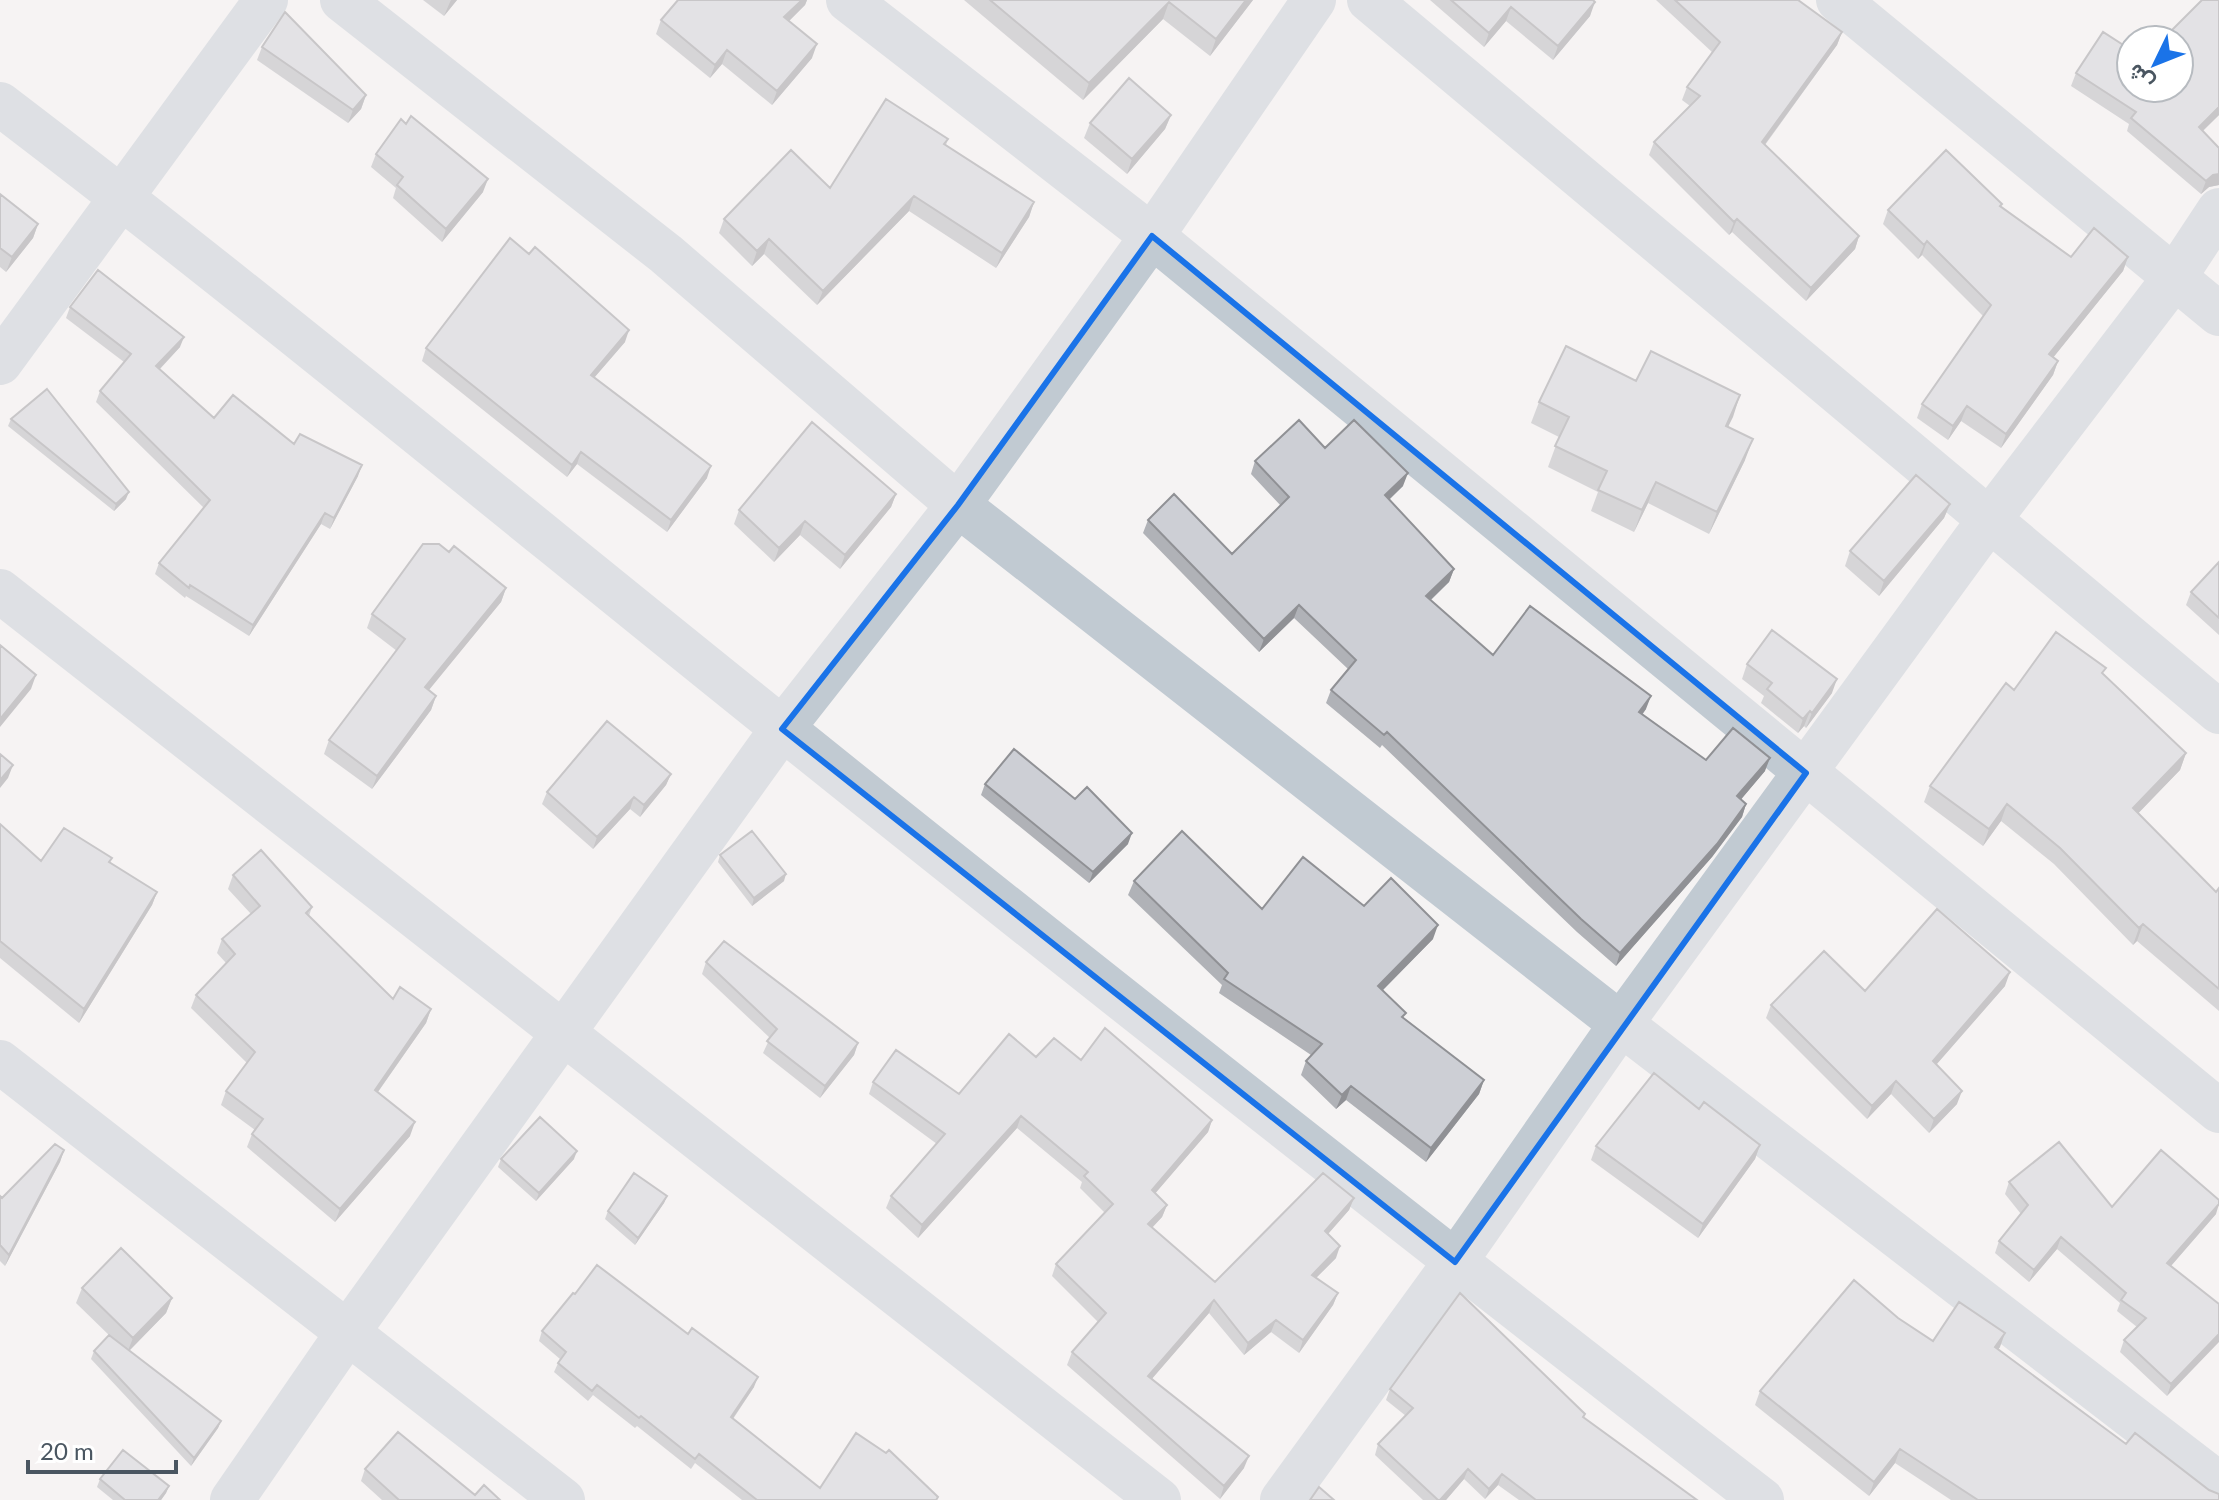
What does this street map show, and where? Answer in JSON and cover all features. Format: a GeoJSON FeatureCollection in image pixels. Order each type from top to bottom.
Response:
{"type":"FeatureCollection","features":[{"type":"Feature","properties":{"kind":"street"},"geometry":{"type":"LineString","coordinates":[[0,363],[266,0]]}},
{"type":"Feature","properties":{"kind":"street"},"geometry":{"type":"LineString","coordinates":[[342,0],[666,254],[958,505],[1621,1024],[2219,1484]]}},
{"type":"Feature","properties":{"kind":"street"},"geometry":{"type":"LineString","coordinates":[[848,0],[1152,236],[2219,1111]]}},
{"type":"Feature","properties":{"kind":"street"},"geometry":{"type":"LineString","coordinates":[[232,1500],[562,1032],[782,729],[958,505],[1152,236],[1314,0]]}},
{"type":"Feature","properties":{"kind":"street"},"geometry":{"type":"LineString","coordinates":[[1369,0],[2219,712]]}},
{"type":"Feature","properties":{"kind":"street"},"geometry":{"type":"LineString","coordinates":[[1838,0],[2219,314]]}},
{"type":"Feature","properties":{"kind":"street"},"geometry":{"type":"LineString","coordinates":[[0,104],[123,198],[782,729],[1455,1262],[1762,1500]]}},
{"type":"Feature","properties":{"kind":"street"},"geometry":{"type":"LineString","coordinates":[[1282,1500],[1455,1262],[1621,1024],[1989,520],[2174,278],[2219,210]]}},
{"type":"Feature","properties":{"kind":"street"},"geometry":{"type":"LineString","coordinates":[[0,591],[1159,1500]]}},
{"type":"Feature","properties":{"kind":"street"},"geometry":{"type":"LineString","coordinates":[[0,1062],[563,1500]]}},
{"type":"Feature","properties":{"kind":"highlighted area"},"geometry":{"type":"Polygon","coordinates":[[[1152,236],[1806,773],[1455,1262],[782,729],[958,505],[1152,236]]]}},
{"type":"Feature","properties":{"kind":"building"},"geometry":{"type":"Polygon","coordinates":[[[678,0],[802,0],[784,17],[817,44],[777,91],[727,50],[715,65],[661,20],[678,0]]]}},
{"type":"Feature","properties":{"kind":"building"},"geometry":{"type":"Polygon","coordinates":[[[990,0],[1246,0],[1216,39],[1169,2],[1089,83],[990,0]]]}},
{"type":"Feature","properties":{"kind":"building"},"geometry":{"type":"Polygon","coordinates":[[[1451,0],[1595,2],[1558,46],[1511,7],[1489,33],[1451,0]]]}},
{"type":"Feature","properties":{"kind":"building"},"geometry":{"type":"Polygon","coordinates":[[[1675,0],[1798,0],[1842,32],[1762,142],[1859,236],[1811,288],[1737,219],[1734,222],[1654,142],[1700,96],[1687,87],[1720,42],[1675,0]]]}},
{"type":"Feature","properties":{"kind":"building"},"geometry":{"type":"Polygon","coordinates":[[[2202,0],[2219,0],[2219,107],[2199,127],[2219,148],[2219,174],[2206,181],[2131,118],[2136,112],[2124,104],[2195,104],[2195,24],[2178,24],[2202,0]]]}},
{"type":"Feature","properties":{"kind":"building"},"geometry":{"type":"Polygon","coordinates":[[[285,12],[366,95],[353,110],[262,47],[285,12]]]}},
{"type":"Feature","properties":{"kind":"building"},"geometry":{"type":"Polygon","coordinates":[[[2103,32],[2115,40],[2115,98],[2076,73],[2103,32]]]}},
{"type":"Feature","properties":{"kind":"building"},"geometry":{"type":"Polygon","coordinates":[[[1129,78],[1171,115],[1132,159],[1090,123],[1129,78]]]}},
{"type":"Feature","properties":{"kind":"building"},"geometry":{"type":"Polygon","coordinates":[[[886,99],[948,139],[944,144],[1034,202],[1002,253],[914,196],[823,291],[769,239],[757,251],[724,219],[791,150],[830,188],[886,99]]]}},
{"type":"Feature","properties":{"kind":"building"},"geometry":{"type":"Polygon","coordinates":[[[411,116],[488,179],[446,229],[397,185],[403,177],[376,154],[401,119],[406,124],[411,116]]]}},
{"type":"Feature","properties":{"kind":"building"},"geometry":{"type":"Polygon","coordinates":[[[1946,150],[2002,204],[2000,206],[2071,257],[2094,228],[2128,257],[2049,354],[2058,361],[2006,434],[1967,406],[1953,426],[1922,404],[1991,305],[1927,241],[1924,245],[1888,210],[1946,150]]]}},
{"type":"Feature","properties":{"kind":"building"},"geometry":{"type":"Polygon","coordinates":[[[0,194],[38,224],[12,257],[0,248],[0,194]]]}},
{"type":"Feature","properties":{"kind":"building"},"geometry":{"type":"Polygon","coordinates":[[[510,238],[529,254],[535,247],[629,330],[591,375],[711,466],[671,520],[581,452],[572,465],[426,348],[510,238]]]}},
{"type":"Feature","properties":{"kind":"building"},"geometry":{"type":"Polygon","coordinates":[[[98,270],[184,337],[156,366],[214,418],[233,395],[294,444],[300,434],[362,465],[334,518],[325,513],[253,625],[190,585],[189,588],[159,563],[210,500],[100,391],[131,354],[70,307],[98,270]]]}},
{"type":"Feature","properties":{"kind":"building"},"geometry":{"type":"Polygon","coordinates":[[[1566,346],[1636,381],[1651,351],[1740,395],[1726,426],[1753,439],[1717,512],[1656,482],[1642,510],[1598,490],[1607,471],[1555,446],[1569,417],[1539,402],[1566,346]]]}},
{"type":"Feature","properties":{"kind":"building"},"geometry":{"type":"Polygon","coordinates":[[[47,389],[129,492],[116,504],[11,419],[47,389]]]}},
{"type":"Feature","properties":{"kind":"building"},"geometry":{"type":"Polygon","coordinates":[[[1299,420],[1325,448],[1354,420],[1408,473],[1385,495],[1454,569],[1426,596],[1493,655],[1530,606],[1651,696],[1639,712],[1706,760],[1733,728],[1770,758],[1737,796],[1746,804],[1717,844],[1620,953],[1387,732],[1384,735],[1331,690],[1356,660],[1299,605],[1264,639],[1148,520],[1174,494],[1232,554],[1289,497],[1255,461],[1299,420]]]}},
{"type":"Feature","properties":{"kind":"building"},"geometry":{"type":"Polygon","coordinates":[[[812,422],[896,494],[845,555],[805,521],[779,548],[739,510],[812,422]]]}},
{"type":"Feature","properties":{"kind":"building"},"geometry":{"type":"Polygon","coordinates":[[[1916,475],[1950,504],[1884,581],[1850,551],[1916,475]]]}},
{"type":"Feature","properties":{"kind":"building"},"geometry":{"type":"Polygon","coordinates":[[[423,544],[439,544],[449,552],[454,546],[506,588],[425,687],[436,696],[377,776],[329,740],[405,639],[372,614],[423,544]]]}},
{"type":"Feature","properties":{"kind":"building"},"geometry":{"type":"Polygon","coordinates":[[[2219,562],[2219,618],[2191,592],[2219,562]]]}},
{"type":"Feature","properties":{"kind":"building"},"geometry":{"type":"Polygon","coordinates":[[[1772,630],[1837,679],[1812,713],[1810,711],[1803,719],[1767,689],[1772,683],[1747,664],[1772,630]]]}},
{"type":"Feature","properties":{"kind":"building"},"geometry":{"type":"Polygon","coordinates":[[[2056,632],[2106,668],[2102,673],[2186,753],[2133,808],[2216,892],[2219,888],[2219,989],[2143,924],[2139,928],[2060,848],[2007,804],[1989,829],[1930,786],[2006,683],[2014,690],[2056,632]]]}},
{"type":"Feature","properties":{"kind":"building"},"geometry":{"type":"Polygon","coordinates":[[[0,645],[36,675],[0,719],[0,645]]]}},
{"type":"Feature","properties":{"kind":"building"},"geometry":{"type":"Polygon","coordinates":[[[607,721],[671,774],[644,805],[634,797],[597,837],[547,792],[607,721]]]}},
{"type":"Feature","properties":{"kind":"building"},"geometry":{"type":"Polygon","coordinates":[[[1014,749],[1075,799],[1087,787],[1132,833],[1093,872],[985,784],[1014,749]]]}},
{"type":"Feature","properties":{"kind":"building"},"geometry":{"type":"Polygon","coordinates":[[[0,754],[13,765],[0,780],[0,754]]]}},
{"type":"Feature","properties":{"kind":"building"},"geometry":{"type":"Polygon","coordinates":[[[0,824],[41,861],[64,828],[112,858],[109,862],[157,892],[84,1009],[0,941],[0,824]]]}},
{"type":"Feature","properties":{"kind":"building"},"geometry":{"type":"Polygon","coordinates":[[[752,831],[786,874],[754,898],[720,855],[752,831]]]}},
{"type":"Feature","properties":{"kind":"building"},"geometry":{"type":"Polygon","coordinates":[[[1182,831],[1262,909],[1303,857],[1364,906],[1391,878],[1438,925],[1378,986],[1406,1013],[1402,1017],[1484,1080],[1431,1148],[1351,1086],[1342,1095],[1306,1061],[1322,1044],[1224,979],[1228,973],[1134,881],[1182,831]]]}},
{"type":"Feature","properties":{"kind":"building"},"geometry":{"type":"Polygon","coordinates":[[[261,850],[312,907],[306,913],[393,999],[400,987],[431,1009],[375,1090],[415,1122],[340,1209],[252,1134],[263,1119],[226,1091],[255,1052],[196,995],[235,954],[222,939],[260,906],[233,875],[261,850]]]}},
{"type":"Feature","properties":{"kind":"building"},"geometry":{"type":"Polygon","coordinates":[[[1937,909],[2010,972],[1933,1061],[1962,1091],[1934,1119],[1896,1081],[1872,1106],[1771,1005],[1824,951],[1865,991],[1937,909]]]}},
{"type":"Feature","properties":{"kind":"building"},"geometry":{"type":"Polygon","coordinates":[[[724,941],[858,1043],[825,1086],[767,1041],[777,1029],[706,962],[724,941]]]}},
{"type":"Feature","properties":{"kind":"building"},"geometry":{"type":"Polygon","coordinates":[[[1105,1028],[1212,1120],[1152,1190],[1167,1205],[1148,1224],[1215,1282],[1323,1173],[1354,1198],[1325,1231],[1340,1246],[1312,1275],[1338,1293],[1303,1340],[1276,1320],[1248,1343],[1214,1300],[1148,1376],[1249,1456],[1224,1486],[1072,1352],[1106,1313],[1056,1264],[1113,1204],[1084,1176],[1088,1172],[1021,1116],[922,1225],[891,1196],[945,1134],[873,1082],[896,1050],[959,1094],[1009,1034],[1036,1057],[1054,1038],[1081,1060],[1105,1028]]]}},
{"type":"Feature","properties":{"kind":"building"},"geometry":{"type":"Polygon","coordinates":[[[1654,1073],[1699,1109],[1704,1102],[1760,1145],[1703,1224],[1596,1146],[1654,1073]]]}},
{"type":"Feature","properties":{"kind":"building"},"geometry":{"type":"Polygon","coordinates":[[[540,1117],[577,1151],[539,1193],[501,1159],[540,1117]]]}},
{"type":"Feature","properties":{"kind":"building"},"geometry":{"type":"Polygon","coordinates":[[[2059,1142],[2112,1207],[2161,1150],[2219,1200],[2219,1204],[2167,1263],[2219,1304],[2219,1334],[2171,1384],[2124,1340],[2146,1318],[2121,1300],[2126,1293],[2061,1237],[2034,1270],[1999,1241],[2028,1205],[2009,1182],[2059,1142]]]}},
{"type":"Feature","properties":{"kind":"building"},"geometry":{"type":"Polygon","coordinates":[[[55,1144],[64,1150],[9,1255],[0,1245],[0,1196],[2,1198],[55,1144]]]}},
{"type":"Feature","properties":{"kind":"building"},"geometry":{"type":"Polygon","coordinates":[[[634,1173],[667,1196],[638,1238],[608,1211],[634,1173]]]}},
{"type":"Feature","properties":{"kind":"building"},"geometry":{"type":"Polygon","coordinates":[[[121,1248],[172,1298],[133,1338],[82,1288],[121,1248]]]}},
{"type":"Feature","properties":{"kind":"building"},"geometry":{"type":"Polygon","coordinates":[[[597,1265],[688,1334],[692,1328],[758,1377],[731,1417],[820,1488],[856,1433],[886,1453],[889,1450],[938,1497],[936,1500],[757,1500],[699,1454],[695,1459],[597,1385],[592,1391],[558,1363],[566,1352],[542,1331],[597,1265]]]}},
{"type":"Feature","properties":{"kind":"building"},"geometry":{"type":"Polygon","coordinates":[[[1854,1280],[1898,1318],[1933,1341],[1959,1302],[2005,1333],[1995,1347],[2126,1444],[2135,1433],[2209,1490],[2219,1494],[2219,1500],[1978,1500],[1900,1449],[1874,1482],[1760,1391],[1854,1280]]]}},
{"type":"Feature","properties":{"kind":"building"},"geometry":{"type":"Polygon","coordinates":[[[1460,1293],[1585,1414],[1583,1417],[1697,1500],[1536,1500],[1502,1474],[1489,1489],[1468,1469],[1438,1500],[1378,1444],[1413,1408],[1390,1389],[1460,1293]]]}},
{"type":"Feature","properties":{"kind":"building"},"geometry":{"type":"Polygon","coordinates":[[[109,1335],[221,1421],[194,1458],[94,1351],[109,1335]]]}},
{"type":"Feature","properties":{"kind":"building"},"geometry":{"type":"Polygon","coordinates":[[[398,1432],[475,1495],[484,1485],[500,1500],[399,1500],[365,1469],[398,1432]]]}},
{"type":"Feature","properties":{"kind":"building"},"geometry":{"type":"Polygon","coordinates":[[[123,1450],[169,1486],[158,1500],[125,1500],[100,1479],[123,1450]]]}},
{"type":"Feature","properties":{"kind":"building"},"geometry":{"type":"Polygon","coordinates":[[[1319,1487],[1334,1500],[1310,1500],[1319,1487]]]}}]}
